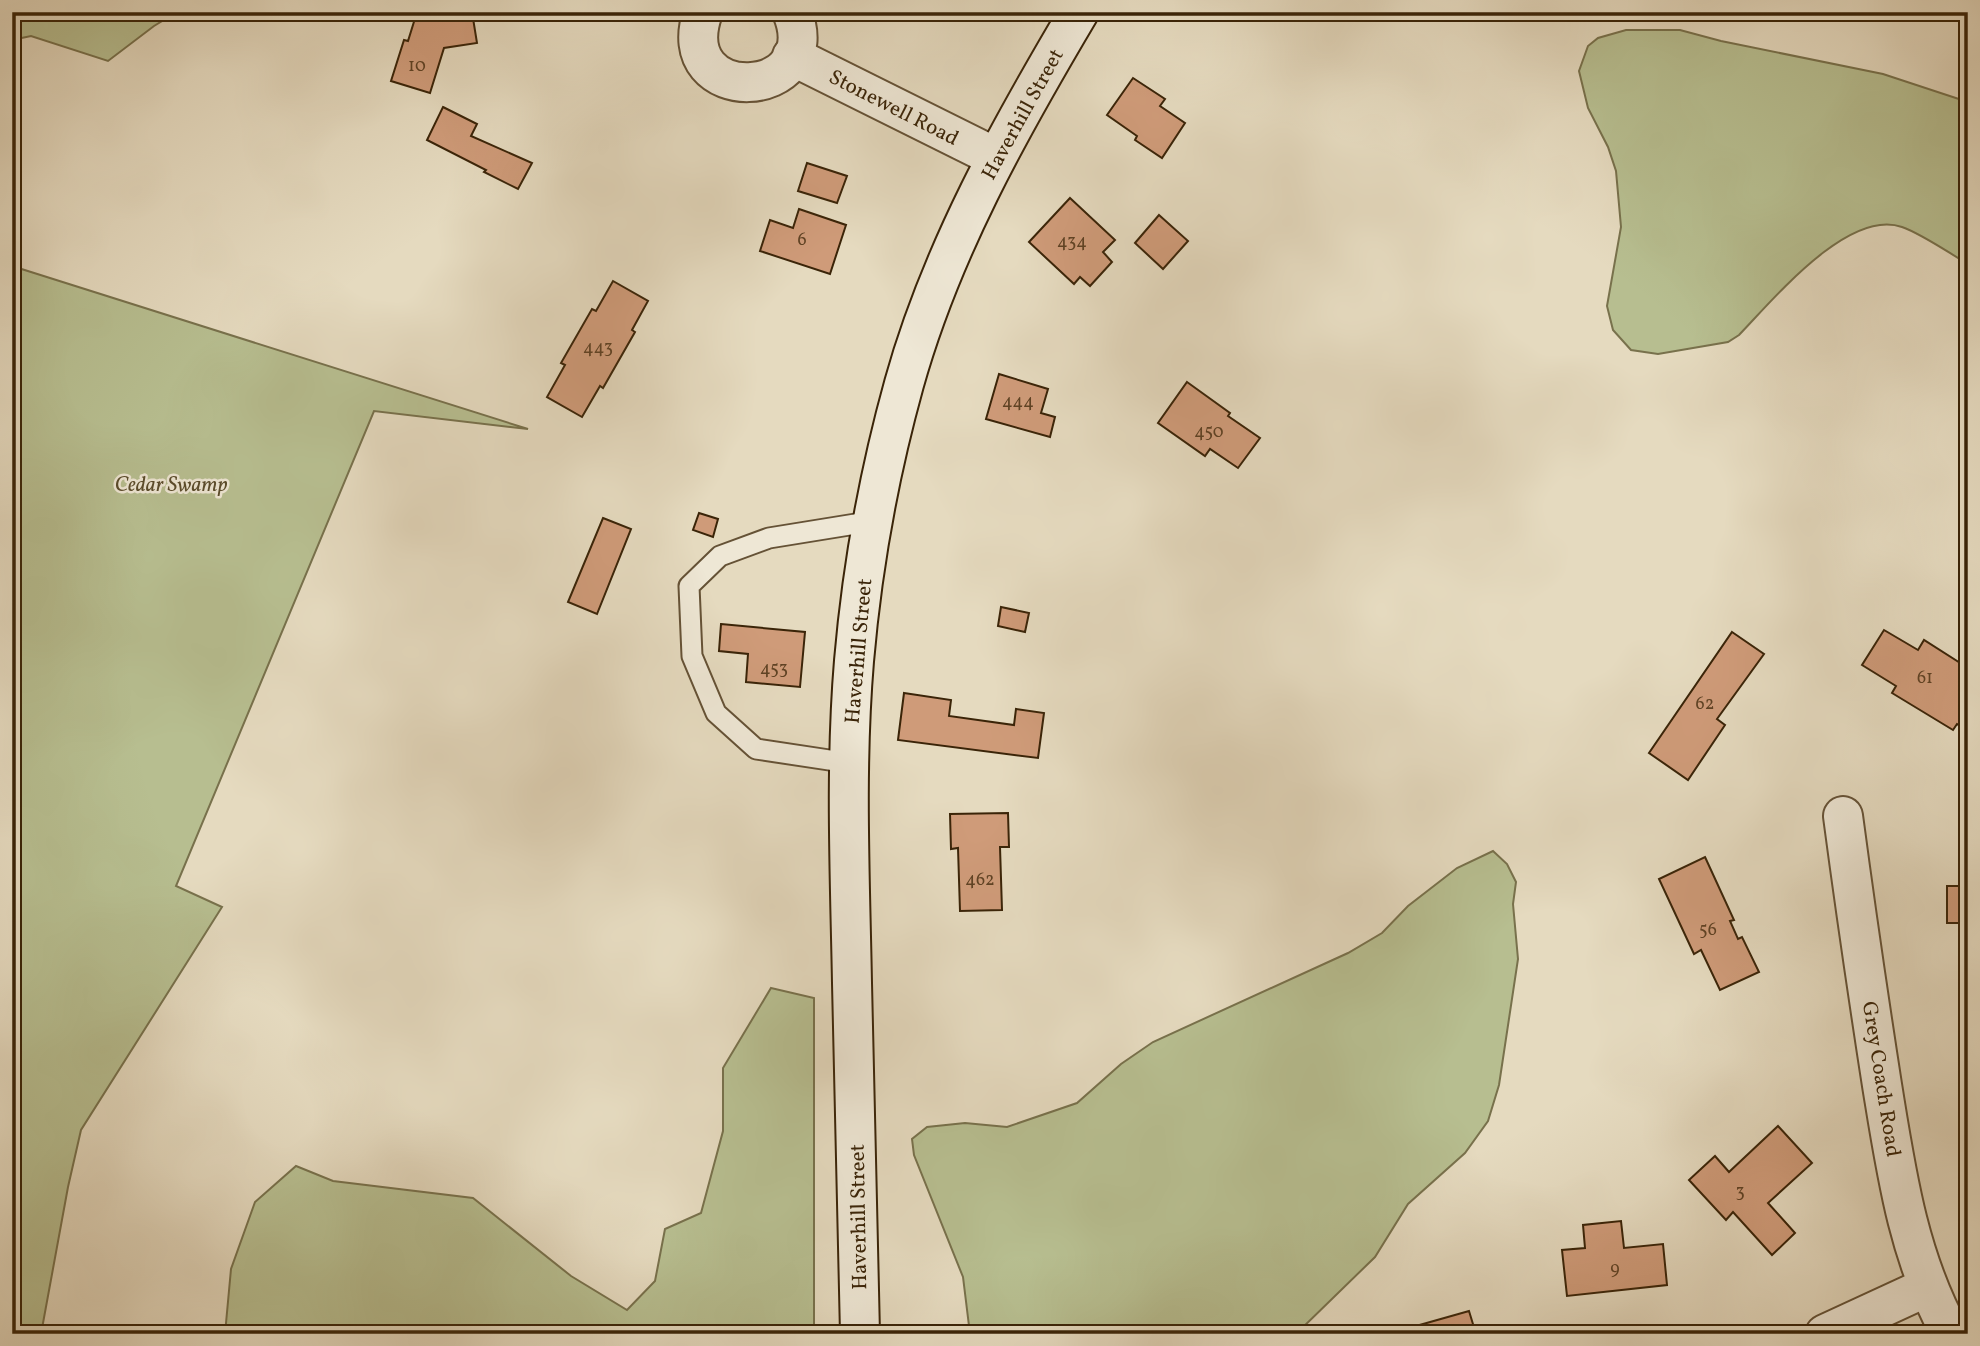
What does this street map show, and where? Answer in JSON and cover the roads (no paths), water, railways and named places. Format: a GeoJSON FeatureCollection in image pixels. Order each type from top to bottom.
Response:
{"type":"FeatureCollection","features":[{"type":"Feature","properties":{"kind":"street"},"geometry":{"type":"LineString","coordinates":[[703,12],[698,31],[700,50],[710,67],[726,79],[744,84],[764,81],[781,71],[792,56],[797,37],[792,12]]}},
{"type":"Feature","properties":{"kind":"street","name":"Haverhill Street"},"geometry":{"type":"LineString","coordinates":[[860,1334],[849,763],[854,663],[861,597],[887,452],[905,382],[948,263],[995,158],[1079,12]]}},
{"type":"Feature","properties":{"kind":"street","name":"Stonewell Road"},"geometry":{"type":"LineString","coordinates":[[792,56],[995,158]]}},
{"type":"Feature","properties":{"kind":"street","name":"Grey Coach Road"},"geometry":{"type":"LineString","coordinates":[[1843,816],[1864,971],[1910,1235],[1927,1287],[1951,1334]]}},
{"type":"Feature","properties":{"kind":"street"},"geometry":{"type":"LineString","coordinates":[[1825,1334],[1927,1287]]}},
{"type":"Feature","properties":{"kind":"lane"},"geometry":{"type":"LineString","coordinates":[[849,763],[756,749],[716,713],[692,656],[689,586],[720,556],[768,538],[874,521]]}},
{"type":"Feature","properties":{"kind":"park label","name":"Cedar Swamp"},"geometry":{"type":"Point","coordinates":[171,484]}}]}
